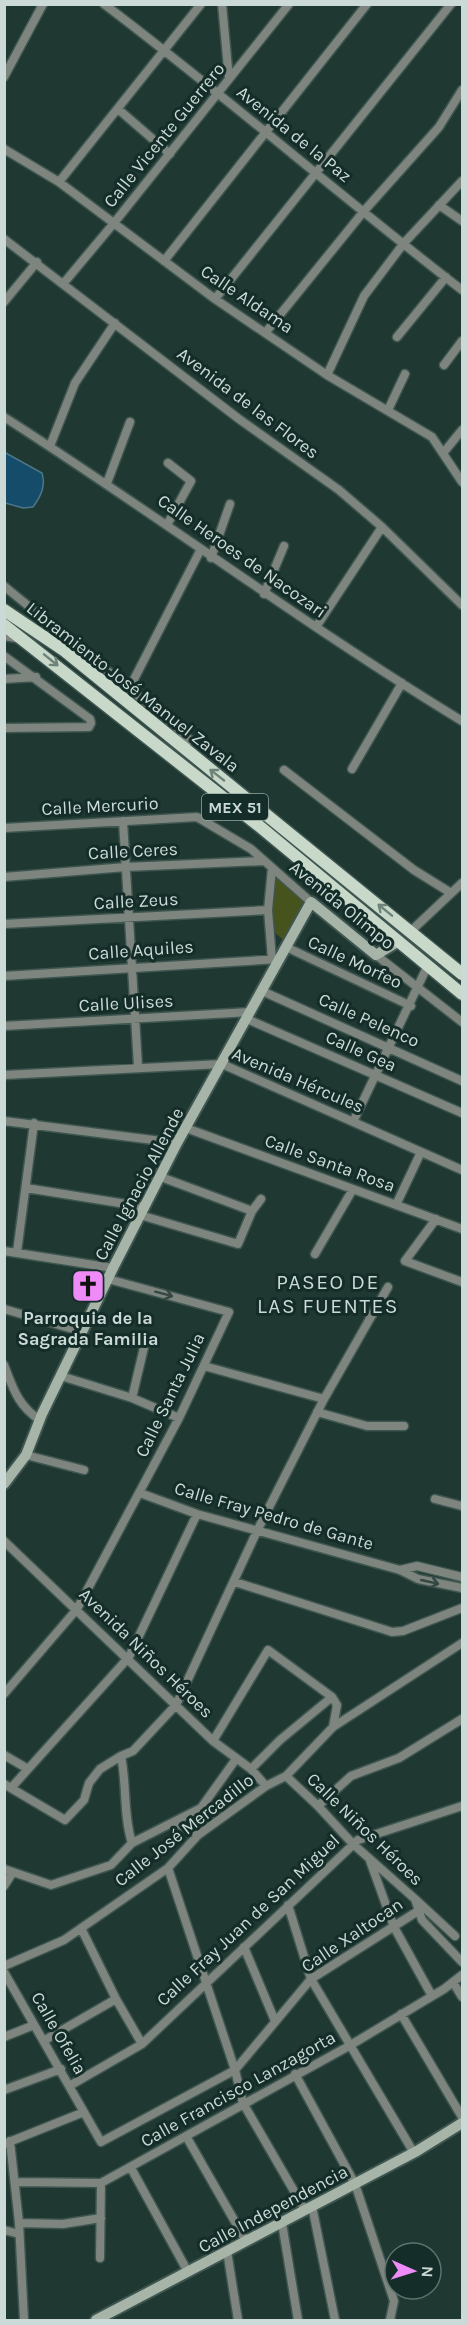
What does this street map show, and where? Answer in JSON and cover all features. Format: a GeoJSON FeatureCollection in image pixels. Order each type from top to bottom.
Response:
{"type":"FeatureCollection","features":[{"type":"Feature","properties":{"kind":"main road","name":"Libramiento José Manuel Zavala"},"geometry":{"type":"LineString","coordinates":[[4,610],[65,651],[186,744],[462,974]]}},
{"type":"Feature","properties":{"kind":"main road","name":"Libramiento José Manuel Zavala"},"geometry":{"type":"LineString","coordinates":[[4,625],[25,639],[462,994]]}},
{"type":"Feature","properties":{"kind":"street"},"geometry":{"type":"LineString","coordinates":[[4,77],[43,4]]}},
{"type":"Feature","properties":{"kind":"street","name":"Avenida de la Paz"},"geometry":{"type":"LineString","coordinates":[[104,4],[165,50],[316,175],[462,290]]}},
{"type":"Feature","properties":{"kind":"street"},"geometry":{"type":"LineString","coordinates":[[59,182],[201,4]]}},
{"type":"Feature","properties":{"kind":"street"},"geometry":{"type":"LineString","coordinates":[[222,4],[229,79]]}},
{"type":"Feature","properties":{"kind":"street","name":"Calle Vicente Guerrero"},"geometry":{"type":"LineString","coordinates":[[63,284],[114,224],[289,4]]}},
{"type":"Feature","properties":{"kind":"street"},"geometry":{"type":"LineString","coordinates":[[164,261],[367,4]]}},
{"type":"Feature","properties":{"kind":"street"},"geometry":{"type":"LineString","coordinates":[[215,299],[451,4]]}},
{"type":"Feature","properties":{"kind":"street"},"geometry":{"type":"LineString","coordinates":[[266,332],[364,211],[439,127],[462,90]]}},
{"type":"Feature","properties":{"kind":"street"},"geometry":{"type":"LineString","coordinates":[[118,109],[170,154]]}},
{"type":"Feature","properties":{"kind":"street","name":"Calle Aldama"},"geometry":{"type":"LineString","coordinates":[[4,149],[59,182],[215,299],[327,375],[432,437],[462,482]]}},
{"type":"Feature","properties":{"kind":"street"},"geometry":{"type":"LineString","coordinates":[[327,375],[364,296],[404,243],[462,181]]}},
{"type":"Feature","properties":{"kind":"street"},"geometry":{"type":"LineString","coordinates":[[439,205],[462,221]]}},
{"type":"Feature","properties":{"kind":"street","name":"Avenida de las Flores"},"geometry":{"type":"LineString","coordinates":[[4,239],[37,262],[239,419],[339,490],[382,527],[462,605]]}},
{"type":"Feature","properties":{"kind":"street"},"geometry":{"type":"LineString","coordinates":[[4,302],[37,262]]}},
{"type":"Feature","properties":{"kind":"street"},"geometry":{"type":"LineString","coordinates":[[397,337],[446,277]]}},
{"type":"Feature","properties":{"kind":"street"},"geometry":{"type":"LineString","coordinates":[[50,446],[75,383],[115,323]]}},
{"type":"Feature","properties":{"kind":"street"},"geometry":{"type":"LineString","coordinates":[[444,365],[462,340]]}},
{"type":"Feature","properties":{"kind":"street"},"geometry":{"type":"LineString","coordinates":[[388,410],[405,374]]}},
{"type":"Feature","properties":{"kind":"street","name":"Calle Heroes de Nacozari"},"geometry":{"type":"LineString","coordinates":[[4,417],[106,483],[264,594],[462,721]]}},
{"type":"Feature","properties":{"kind":"street"},"geometry":{"type":"LineString","coordinates":[[106,483],[130,422]]}},
{"type":"Feature","properties":{"kind":"street"},"geometry":{"type":"LineString","coordinates":[[444,452],[462,430]]}},
{"type":"Feature","properties":{"kind":"street"},"geometry":{"type":"LineString","coordinates":[[167,525],[191,481],[168,463]]}},
{"type":"Feature","properties":{"kind":"street"},"geometry":{"type":"LineString","coordinates":[[211,558],[230,504]]}},
{"type":"Feature","properties":{"kind":"street"},"geometry":{"type":"LineString","coordinates":[[316,627],[382,527]]}},
{"type":"Feature","properties":{"kind":"street"},"geometry":{"type":"LineString","coordinates":[[264,594],[284,546]]}},
{"type":"Feature","properties":{"kind":"street"},"geometry":{"type":"LineString","coordinates":[[130,687],[201,549]]}},
{"type":"Feature","properties":{"kind":"street"},"geometry":{"type":"LineString","coordinates":[[4,586],[130,687],[186,744]]}},
{"type":"Feature","properties":{"kind":"street"},"geometry":{"type":"LineString","coordinates":[[4,636],[25,639]]}},
{"type":"Feature","properties":{"kind":"street"},"geometry":{"type":"LineString","coordinates":[[4,656],[36,677],[90,719],[91,723],[89,727],[4,728]]}},
{"type":"Feature","properties":{"kind":"street"},"geometry":{"type":"LineString","coordinates":[[4,679],[36,677]]}},
{"type":"Feature","properties":{"kind":"street"},"geometry":{"type":"LineString","coordinates":[[352,770],[402,684]]}},
{"type":"Feature","properties":{"kind":"street"},"geometry":{"type":"LineString","coordinates":[[284,770],[330,803],[414,870],[451,893]]}},
{"type":"Feature","properties":{"kind":"street","name":"Calle Mercurio"},"geometry":{"type":"LineString","coordinates":[[4,828],[197,817]]}},
{"type":"Feature","properties":{"kind":"street","name":"Avenida Olimpo"},"geometry":{"type":"LineString","coordinates":[[197,817],[250,849],[310,902],[462,1022]]}},
{"type":"Feature","properties":{"kind":"street"},"geometry":{"type":"LineString","coordinates":[[123,821],[138,1066]]}},
{"type":"Feature","properties":{"kind":"street","name":"Calle Ceres"},"geometry":{"type":"LineString","coordinates":[[4,877],[126,867],[264,861]]}},
{"type":"Feature","properties":{"kind":"street"},"geometry":{"type":"LineString","coordinates":[[272,868],[268,910],[276,959]]}},
{"type":"Feature","properties":{"kind":"street"},"geometry":{"type":"LineString","coordinates":[[411,931],[462,883]]}},
{"type":"Feature","properties":{"kind":"street","name":"Calle Ignacio Allende"},"geometry":{"type":"LineString","coordinates":[[4,1484],[26,1455],[40,1420],[142,1211],[177,1143],[262,991],[276,959],[286,947],[310,902]]}},
{"type":"Feature","properties":{"kind":"street","name":"Calle Zeus"},"geometry":{"type":"LineString","coordinates":[[4,924],[268,910]]}},
{"type":"Feature","properties":{"kind":"street"},"geometry":{"type":"LineString","coordinates":[[376,955],[399,941]]}},
{"type":"Feature","properties":{"kind":"street","name":"Calle Morfeo"},"geometry":{"type":"LineString","coordinates":[[286,947],[411,1006]]}},
{"type":"Feature","properties":{"kind":"street","name":"Calle Aquiles"},"geometry":{"type":"LineString","coordinates":[[4,976],[276,959]]}},
{"type":"Feature","properties":{"kind":"street"},"geometry":{"type":"LineString","coordinates":[[353,1122],[411,1006],[428,965]]}},
{"type":"Feature","properties":{"kind":"street","name":"Calle Pelenco"},"geometry":{"type":"LineString","coordinates":[[262,991],[462,1081]]}},
{"type":"Feature","properties":{"kind":"street","name":"Calle Ulises"},"geometry":{"type":"LineString","coordinates":[[4,1026],[248,1016]]}},
{"type":"Feature","properties":{"kind":"street","name":"Calle Gea"},"geometry":{"type":"LineString","coordinates":[[248,1016],[462,1113]]}},
{"type":"Feature","properties":{"kind":"street","name":"Avenida Hércules"},"geometry":{"type":"LineString","coordinates":[[4,1075],[138,1066],[222,1064],[462,1170]]}},
{"type":"Feature","properties":{"kind":"street"},"geometry":{"type":"LineString","coordinates":[[4,1122],[34,1123],[177,1143]]}},
{"type":"Feature","properties":{"kind":"street"},"geometry":{"type":"LineString","coordinates":[[4,1260],[11,1252],[26,1188],[34,1123]]}},
{"type":"Feature","properties":{"kind":"street","name":"Calle Santa Rosa"},"geometry":{"type":"LineString","coordinates":[[186,1128],[462,1228]]}},
{"type":"Feature","properties":{"kind":"street"},"geometry":{"type":"LineString","coordinates":[[396,1205],[421,1152]]}},
{"type":"Feature","properties":{"kind":"street"},"geometry":{"type":"LineString","coordinates":[[161,1177],[252,1210]]}},
{"type":"Feature","properties":{"kind":"street"},"geometry":{"type":"LineString","coordinates":[[26,1188],[142,1211],[238,1244],[252,1210],[261,1199]]}},
{"type":"Feature","properties":{"kind":"street"},"geometry":{"type":"LineString","coordinates":[[315,1254],[353,1189]]}},
{"type":"Feature","properties":{"kind":"street"},"geometry":{"type":"LineString","coordinates":[[436,1219],[405,1261],[462,1282]]}},
{"type":"Feature","properties":{"kind":"street"},"geometry":{"type":"LineString","coordinates":[[11,1252],[113,1268]]}},
{"type":"Feature","properties":{"kind":"street","name":"Calle Santa Julia"},"geometry":{"type":"LineString","coordinates":[[4,1694],[77,1609],[179,1418],[229,1312],[108,1279]]}},
{"type":"Feature","properties":{"kind":"street"},"geometry":{"type":"LineString","coordinates":[[198,1514],[129,1657],[28,1770],[8,1786],[65,1820],[84,1800],[89,1783],[100,1769],[120,1756],[133,1751],[176,1705],[257,1531],[317,1412],[388,1287]]}},
{"type":"Feature","properties":{"kind":"street"},"geometry":{"type":"LineString","coordinates":[[4,1309],[83,1332]]}},
{"type":"Feature","properties":{"kind":"street"},"geometry":{"type":"LineString","coordinates":[[132,1398],[146,1339]]}},
{"type":"Feature","properties":{"kind":"street"},"geometry":{"type":"LineString","coordinates":[[4,1365],[17,1397],[26,1411],[40,1420]]}},
{"type":"Feature","properties":{"kind":"street"},"geometry":{"type":"LineString","coordinates":[[204,1366],[324,1399]]}},
{"type":"Feature","properties":{"kind":"street"},"geometry":{"type":"LineString","coordinates":[[61,1376],[132,1398],[179,1418]]}},
{"type":"Feature","properties":{"kind":"street"},"geometry":{"type":"LineString","coordinates":[[317,1412],[367,1426],[404,1426]]}},
{"type":"Feature","properties":{"kind":"street"},"geometry":{"type":"LineString","coordinates":[[26,1455],[84,1470]]}},
{"type":"Feature","properties":{"kind":"street","name":"Calle Fray Pedro de Gante"},"geometry":{"type":"LineString","coordinates":[[140,1493],[198,1514],[400,1570],[418,1579],[462,1588]]}},
{"type":"Feature","properties":{"kind":"street"},"geometry":{"type":"LineString","coordinates":[[435,1499],[462,1506]]}},
{"type":"Feature","properties":{"kind":"street","name":"Avenida Niños Héroes"},"geometry":{"type":"LineString","coordinates":[[4,1541],[129,1657],[213,1741],[251,1769],[266,1786]]}},
{"type":"Feature","properties":{"kind":"street","name":"Calle Fray Pedro de Gante"},"geometry":{"type":"LineString","coordinates":[[400,1570],[417,1566],[462,1577]]}},
{"type":"Feature","properties":{"kind":"street"},"geometry":{"type":"LineString","coordinates":[[235,1582],[392,1632],[403,1631],[462,1608]]}},
{"type":"Feature","properties":{"kind":"street","name":"Calle José Mercadillo"},"geometry":{"type":"LineString","coordinates":[[4,1966],[63,1940],[168,1868],[198,1835],[266,1786],[286,1776],[333,1727],[462,1643]]}},
{"type":"Feature","properties":{"kind":"street"},"geometry":{"type":"LineString","coordinates":[[213,1741],[268,1650],[332,1697],[337,1705],[333,1727]]}},
{"type":"Feature","properties":{"kind":"street"},"geometry":{"type":"LineString","coordinates":[[251,1769],[280,1740],[332,1697]]}},
{"type":"Feature","properties":{"kind":"street"},"geometry":{"type":"LineString","coordinates":[[318,1806],[351,1776],[399,1758],[462,1719]]}},
{"type":"Feature","properties":{"kind":"street"},"geometry":{"type":"LineString","coordinates":[[4,1755],[28,1770]]}},
{"type":"Feature","properties":{"kind":"street"},"geometry":{"type":"LineString","coordinates":[[120,1756],[126,1779],[127,1829],[132,1843]]}},
{"type":"Feature","properties":{"kind":"street"},"geometry":{"type":"LineString","coordinates":[[4,1886],[9,1871],[51,1885],[111,1865],[132,1843],[201,1808],[236,1760]]}},
{"type":"Feature","properties":{"kind":"street","name":"Calle Niños Héroes"},"geometry":{"type":"LineString","coordinates":[[286,1776],[353,1844],[415,1899],[422,1920],[462,1962]]}},
{"type":"Feature","properties":{"kind":"street","name":"Calle Fray Juan de San Miguel"},"geometry":{"type":"LineString","coordinates":[[71,2085],[142,2044],[358,1840],[462,1806]]}},
{"type":"Feature","properties":{"kind":"street"},"geometry":{"type":"LineString","coordinates":[[175,1822],[198,1835]]}},
{"type":"Feature","properties":{"kind":"street"},"geometry":{"type":"LineString","coordinates":[[368,1858],[394,1927],[432,1996]]}},
{"type":"Feature","properties":{"kind":"street"},"geometry":{"type":"LineString","coordinates":[[168,1868],[235,2070],[243,2103],[309,2208],[335,2320]]}},
{"type":"Feature","properties":{"kind":"street"},"geometry":{"type":"LineString","coordinates":[[415,1899],[461,1933],[444,1944]]}},
{"type":"Feature","properties":{"kind":"street"},"geometry":{"type":"LineString","coordinates":[[288,1905],[311,1978],[414,2153]]}},
{"type":"Feature","properties":{"kind":"street","name":"Calle Xaltocan"},"geometry":{"type":"LineString","coordinates":[[235,2070],[311,1978],[418,1911]]}},
{"type":"Feature","properties":{"kind":"street"},"geometry":{"type":"LineString","coordinates":[[81,1928],[116,1999],[142,2044]]}},
{"type":"Feature","properties":{"kind":"street"},"geometry":{"type":"LineString","coordinates":[[244,1947],[275,2021]]}},
{"type":"Feature","properties":{"kind":"street","name":"Calle Ofelia"},"geometry":{"type":"LineString","coordinates":[[4,1971],[71,2085],[101,2142],[235,2070]]}},
{"type":"Feature","properties":{"kind":"street","name":"Calle Francisco Lanzagorta"},"geometry":{"type":"LineString","coordinates":[[15,2182],[101,2183],[349,2046],[432,1996],[462,1975]]}},
{"type":"Feature","properties":{"kind":"street"},"geometry":{"type":"LineString","coordinates":[[453,1982],[462,1997]]}},
{"type":"Feature","properties":{"kind":"street"},"geometry":{"type":"LineString","coordinates":[[45,2040],[116,1999]]}},
{"type":"Feature","properties":{"kind":"street"},"geometry":{"type":"LineString","coordinates":[[401,2014],[462,2117]]}},
{"type":"Feature","properties":{"kind":"street"},"geometry":{"type":"LineString","coordinates":[[4,2037],[34,2025]]}},
{"type":"Feature","properties":{"kind":"street"},"geometry":{"type":"LineString","coordinates":[[4,2090],[61,2069]]}},
{"type":"Feature","properties":{"kind":"street"},"geometry":{"type":"LineString","coordinates":[[295,2074],[355,2184],[394,2301],[390,2320]]}},
{"type":"Feature","properties":{"kind":"street"},"geometry":{"type":"LineString","coordinates":[[24,2320],[19,2223],[15,2182],[7,2142],[84,2112]]}},
{"type":"Feature","properties":{"kind":"street","name":"Calle Independencia"},"geometry":{"type":"LineString","coordinates":[[96,2320],[414,2153],[462,2123]]}},
{"type":"Feature","properties":{"kind":"street"},"geometry":{"type":"LineString","coordinates":[[186,2136],[246,2241]]}},
{"type":"Feature","properties":{"kind":"street"},"geometry":{"type":"LineString","coordinates":[[131,2168],[188,2272]]}},
{"type":"Feature","properties":{"kind":"street"},"geometry":{"type":"LineString","coordinates":[[100,2258],[101,2183]]}},
{"type":"Feature","properties":{"kind":"street"},"geometry":{"type":"LineString","coordinates":[[19,2223],[63,2223],[101,2218]]}},
{"type":"Feature","properties":{"kind":"street"},"geometry":{"type":"LineString","coordinates":[[282,2223],[298,2320]]}},
{"type":"Feature","properties":{"kind":"street"},"geometry":{"type":"LineString","coordinates":[[4,2230],[19,2234]]}},
{"type":"Feature","properties":{"kind":"street"},"geometry":{"type":"LineString","coordinates":[[227,2251],[238,2320]]}},
{"type":"Feature","properties":{"kind":"green space"},"geometry":{"type":"Polygon","coordinates":[[[275,876],[305,902],[285,941],[275,933],[272,904],[275,876]]]}},
{"type":"Feature","properties":{"kind":"water"},"geometry":{"type":"Polygon","coordinates":[[[4,452],[42,473],[42,491],[33,507],[23,508],[5,503],[4,452]]]}},
{"type":"Feature","properties":{"kind":"place","name":"Parroquia de la Sagrada Familia"},"geometry":{"type":"Point","coordinates":[88,1286]}},
{"type":"Feature","properties":{"kind":"district","name":"PASEO DE LAS FUENTES"},"geometry":{"type":"Point","coordinates":[328,1294]}}]}
